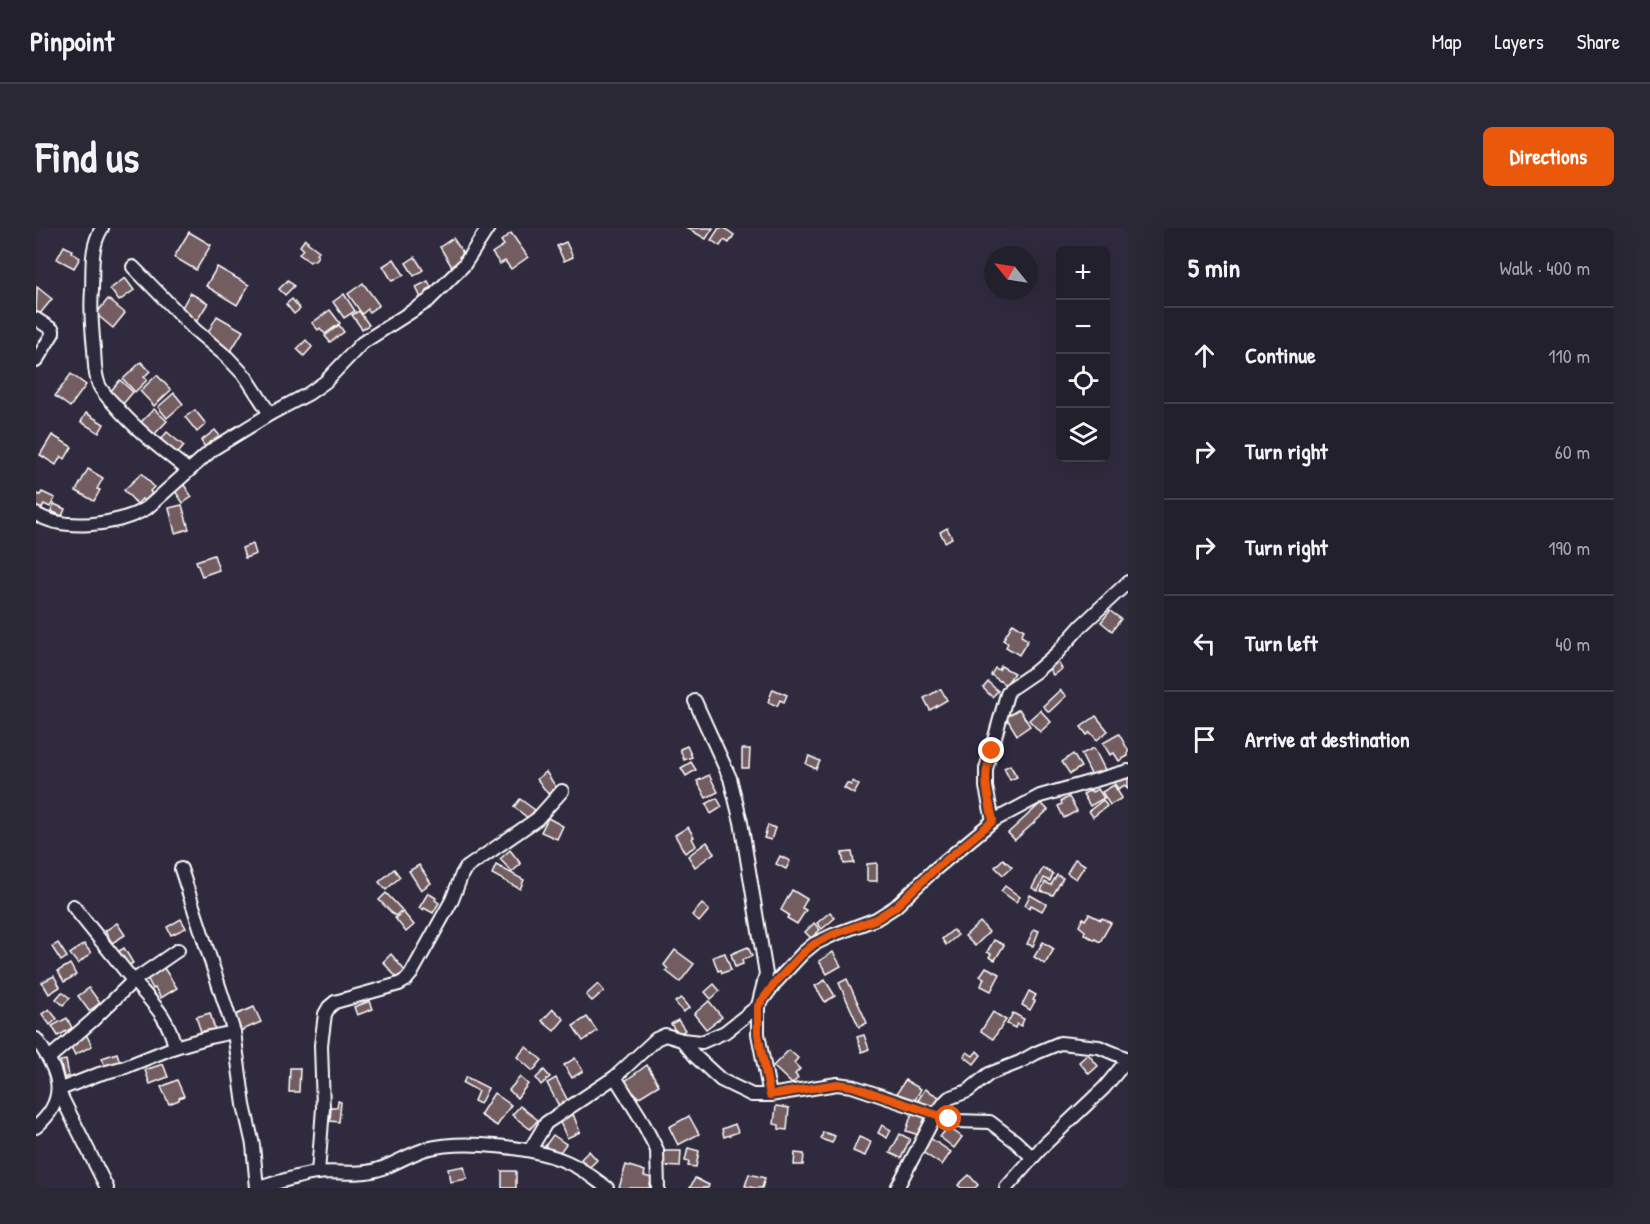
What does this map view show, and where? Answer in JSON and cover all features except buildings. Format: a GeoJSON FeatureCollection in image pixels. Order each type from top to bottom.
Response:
{"type":"FeatureCollection","features":[{"type":"Feature","properties":{"kind":"street"},"geometry":{"type":"LineString","coordinates":[[102,228],[93,251],[90,320],[95,374],[105,395],[139,432],[188,470]]}},
{"type":"Feature","properties":{"kind":"street"},"geometry":{"type":"LineString","coordinates":[[36,514],[67,524],[99,522],[135,515],[147,508],[213,449],[308,394],[325,382],[362,342],[428,301],[464,265],[488,228]]}},
{"type":"Feature","properties":{"kind":"street"},"geometry":{"type":"LineString","coordinates":[[132,267],[246,377],[270,414]]}},
{"type":"Feature","properties":{"kind":"street"},"geometry":{"type":"LineString","coordinates":[[36,319],[53,330],[36,361]]}},
{"type":"Feature","properties":{"kind":"street"},"geometry":{"type":"LineString","coordinates":[[993,821],[986,787],[986,769],[1007,694],[1010,689],[1057,653],[1128,582]]}},
{"type":"Feature","properties":{"kind":"street"},"geometry":{"type":"LineString","coordinates":[[695,701],[730,778],[741,822],[766,974],[758,1006],[758,1034],[770,1095]]}},
{"type":"Feature","properties":{"kind":"street"},"geometry":{"type":"LineString","coordinates":[[531,1150],[546,1123],[615,1077],[660,1035],[702,1042],[725,1032],[758,1006],[775,983],[814,944],[876,919],[895,907],[933,871],[993,821],[1040,796],[1128,771]]}},
{"type":"Feature","properties":{"kind":"street"},"geometry":{"type":"LineString","coordinates":[[318,1173],[323,1108],[321,1045],[325,1014],[329,1007],[335,1002],[406,980],[452,900],[465,869],[537,819],[562,790]]}},
{"type":"Feature","properties":{"kind":"street"},"geometry":{"type":"LineString","coordinates":[[181,869],[234,1032],[258,1188],[290,1178],[318,1173],[368,1172],[427,1149],[465,1143],[531,1150],[570,1163],[607,1188]]}},
{"type":"Feature","properties":{"kind":"street"},"geometry":{"type":"LineString","coordinates":[[73,906],[163,1015],[172,1031],[175,1047]]}},
{"type":"Feature","properties":{"kind":"street"},"geometry":{"type":"LineString","coordinates":[[49,1058],[133,981],[178,950]]}},
{"type":"Feature","properties":{"kind":"street"},"geometry":{"type":"LineString","coordinates":[[58,1090],[175,1047],[234,1032]]}},
{"type":"Feature","properties":{"kind":"street"},"geometry":{"type":"LineString","coordinates":[[36,1039],[49,1058],[58,1081],[57,1101],[36,1127]]}},
{"type":"Feature","properties":{"kind":"street"},"geometry":{"type":"LineString","coordinates":[[682,1040],[695,1056],[721,1080],[752,1095],[770,1095],[837,1084],[852,1086],[956,1121],[993,1123],[1032,1157]]}},
{"type":"Feature","properties":{"kind":"street"},"geometry":{"type":"LineString","coordinates":[[897,1188],[936,1114],[950,1098],[968,1091],[989,1074],[1060,1043],[1099,1047],[1128,1059],[1104,1088],[1032,1157],[1006,1188]]}},
{"type":"Feature","properties":{"kind":"street"},"geometry":{"type":"LineString","coordinates":[[615,1077],[657,1150],[658,1188]]}},
{"type":"Feature","properties":{"kind":"street"},"geometry":{"type":"LineString","coordinates":[[58,1090],[107,1188]]}},
{"type":"Feature","properties":{"kind":"route"},"geometry":{"type":"LineString","coordinates":[[949,1119],[852,1086],[837,1084],[770,1095],[758,1034],[758,1006],[775,983],[814,944],[876,919],[895,907],[933,871],[993,821],[986,787],[987,762],[992,751]]}}]}
